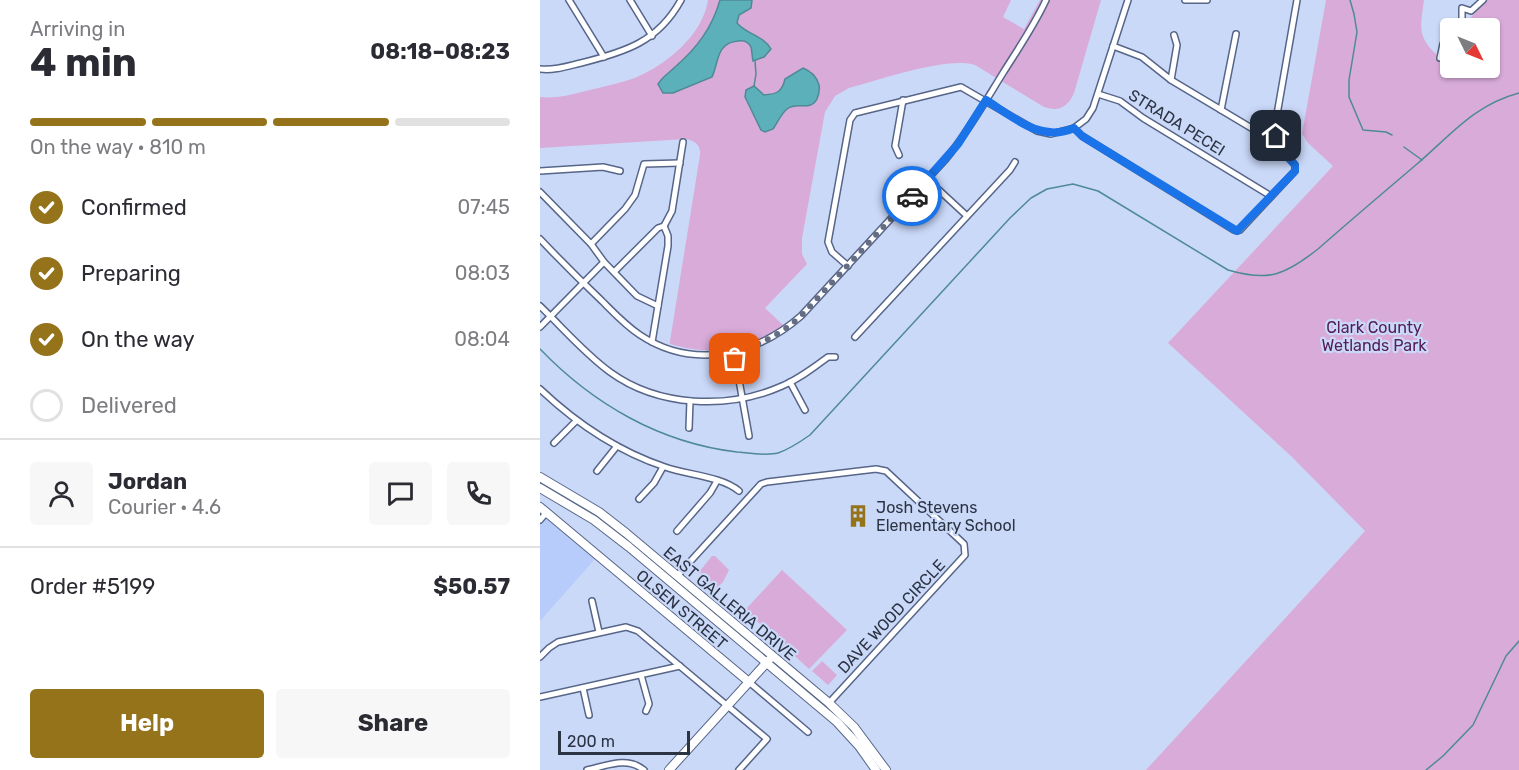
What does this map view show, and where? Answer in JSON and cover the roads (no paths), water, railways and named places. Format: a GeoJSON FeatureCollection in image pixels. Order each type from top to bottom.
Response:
{"type":"FeatureCollection","features":[{"type":"Feature","properties":{"kind":"main road","name":"EAST GALLERIA DRIVE"},"geometry":{"type":"LineString","coordinates":[[540,477],[599,512],[830,703],[854,727],[886,770]]}},
{"type":"Feature","properties":{"kind":"main road","name":"EAST GALLERIA DRIVE"},"geometry":{"type":"LineString","coordinates":[[540,488],[594,520],[629,547],[837,722],[859,746],[876,770]]}},
{"type":"Feature","properties":{"kind":"main road","name":"OLSEN STREET"},"geometry":{"type":"LineString","coordinates":[[543,510],[749,682]]}},
{"type":"Feature","properties":{"kind":"main road"},"geometry":{"type":"LineString","coordinates":[[629,547],[636,549],[669,576],[677,576]]}},
{"type":"Feature","properties":{"kind":"main road"},"geometry":{"type":"LineString","coordinates":[[669,770],[772,656]]}},
{"type":"Feature","properties":{"kind":"main road"},"geometry":{"type":"LineString","coordinates":[[830,703],[837,722]]}},
{"type":"Feature","properties":{"kind":"street"},"geometry":{"type":"LineString","coordinates":[[569,0],[604,57]]}},
{"type":"Feature","properties":{"kind":"street"},"geometry":{"type":"LineString","coordinates":[[630,0],[652,36]]}},
{"type":"Feature","properties":{"kind":"street"},"geometry":{"type":"LineString","coordinates":[[540,69],[554,69],[621,52],[652,36],[681,0]]}},
{"type":"Feature","properties":{"kind":"street"},"geometry":{"type":"LineString","coordinates":[[540,239],[627,325],[652,342],[692,354],[734,352],[762,343],[791,324],[848,266],[958,144],[1030,31],[1046,0]]}},
{"type":"Feature","properties":{"kind":"street"},"geometry":{"type":"LineString","coordinates":[[848,266],[832,252],[828,242],[850,120],[859,111],[961,87],[1030,128],[1043,133],[1059,133],[1074,128],[1090,114],[1128,0]]}},
{"type":"Feature","properties":{"kind":"street"},"geometry":{"type":"LineString","coordinates":[[1185,0],[1207,0]]}},
{"type":"Feature","properties":{"kind":"street"},"geometry":{"type":"LineString","coordinates":[[1074,128],[1082,136],[1237,231],[1295,171],[1295,165],[1282,151],[1276,136],[1276,118],[1297,0]]}},
{"type":"Feature","properties":{"kind":"street"},"geometry":{"type":"LineString","coordinates":[[1462,18],[1462,8],[1471,11],[1483,0]]}},
{"type":"Feature","properties":{"kind":"street"},"geometry":{"type":"LineString","coordinates":[[1221,110],[1236,34]]}},
{"type":"Feature","properties":{"kind":"street"},"geometry":{"type":"LineString","coordinates":[[1171,80],[1178,45],[1174,35]]}},
{"type":"Feature","properties":{"kind":"street"},"geometry":{"type":"LineString","coordinates":[[1113,46],[1142,57],[1171,80],[1263,135],[1276,136]]}},
{"type":"Feature","properties":{"kind":"street","name":"STRADA PECEI"},"geometry":{"type":"LineString","coordinates":[[1098,94],[1120,101],[1143,118],[1271,196]]}},
{"type":"Feature","properties":{"kind":"street"},"geometry":{"type":"LineString","coordinates":[[899,155],[896,146],[903,100]]}},
{"type":"Feature","properties":{"kind":"street"},"geometry":{"type":"LineString","coordinates":[[614,272],[658,228],[664,226],[672,210],[683,142]]}},
{"type":"Feature","properties":{"kind":"street"},"geometry":{"type":"LineString","coordinates":[[855,337],[1015,162]]}},
{"type":"Feature","properties":{"kind":"street"},"geometry":{"type":"LineString","coordinates":[[591,244],[625,209],[635,195],[644,164],[680,163]]}},
{"type":"Feature","properties":{"kind":"street"},"geometry":{"type":"LineString","coordinates":[[540,171],[603,167],[620,171]]}},
{"type":"Feature","properties":{"kind":"street"},"geometry":{"type":"LineString","coordinates":[[927,179],[967,216]]}},
{"type":"Feature","properties":{"kind":"street"},"geometry":{"type":"LineString","coordinates":[[540,192],[591,244],[604,262],[637,296],[658,306]]}},
{"type":"Feature","properties":{"kind":"street"},"geometry":{"type":"LineString","coordinates":[[652,342],[668,246],[668,236],[664,226]]}},
{"type":"Feature","properties":{"kind":"street"},"geometry":{"type":"LineString","coordinates":[[540,327],[604,262]]}},
{"type":"Feature","properties":{"kind":"street"},"geometry":{"type":"LineString","coordinates":[[540,306],[588,354],[612,374],[642,390],[672,398],[690,401],[725,401],[770,391],[790,382],[828,357],[835,357]]}},
{"type":"Feature","properties":{"kind":"street"},"geometry":{"type":"LineString","coordinates":[[734,352],[749,436]]}},
{"type":"Feature","properties":{"kind":"street"},"geometry":{"type":"LineString","coordinates":[[790,382],[805,410]]}},
{"type":"Feature","properties":{"kind":"street"},"geometry":{"type":"LineString","coordinates":[[540,388],[576,421],[644,460],[733,486],[739,491]]}},
{"type":"Feature","properties":{"kind":"street"},"geometry":{"type":"LineString","coordinates":[[689,428],[690,401]]}},
{"type":"Feature","properties":{"kind":"street"},"geometry":{"type":"LineString","coordinates":[[554,443],[576,421]]}},
{"type":"Feature","properties":{"kind":"street"},"geometry":{"type":"LineString","coordinates":[[597,471],[617,446]]}},
{"type":"Feature","properties":{"kind":"street"},"geometry":{"type":"LineString","coordinates":[[639,499],[654,483],[663,467]]}},
{"type":"Feature","properties":{"kind":"street","name":"DAVE WOOD CIRCLE"},"geometry":{"type":"LineString","coordinates":[[677,576],[761,484],[876,469],[886,471],[964,544],[965,555],[830,703]]}},
{"type":"Feature","properties":{"kind":"street"},"geometry":{"type":"LineString","coordinates":[[677,531],[710,493],[717,481]]}},
{"type":"Feature","properties":{"kind":"street"},"geometry":{"type":"LineString","coordinates":[[540,520],[543,510]]}},
{"type":"Feature","properties":{"kind":"street"},"geometry":{"type":"LineString","coordinates":[[592,601],[599,632]]}},
{"type":"Feature","properties":{"kind":"street"},"geometry":{"type":"LineString","coordinates":[[540,657],[558,642],[626,627],[638,631],[767,739],[739,770]]}},
{"type":"Feature","properties":{"kind":"street"},"geometry":{"type":"LineString","coordinates":[[540,697],[680,666]]}},
{"type":"Feature","properties":{"kind":"street"},"geometry":{"type":"LineString","coordinates":[[640,675],[649,704],[646,711]]}},
{"type":"Feature","properties":{"kind":"street","name":"OLSEN STREET"},"geometry":{"type":"LineString","coordinates":[[749,682],[808,732]]}},
{"type":"Feature","properties":{"kind":"street"},"geometry":{"type":"LineString","coordinates":[[583,688],[589,715]]}},
{"type":"Feature","properties":{"kind":"street"},"geometry":{"type":"LineString","coordinates":[[587,770],[623,762],[634,763],[644,770]]}},
{"type":"Feature","properties":{"kind":"waterway"},"geometry":{"type":"LineString","coordinates":[[1350,0],[1357,32],[1349,80],[1349,97],[1363,130],[1386,132],[1392,135]]}},
{"type":"Feature","properties":{"kind":"waterway"},"geometry":{"type":"LineString","coordinates":[[754,86],[755,61]]}},
{"type":"Feature","properties":{"kind":"waterway"},"geometry":{"type":"LineString","coordinates":[[540,349],[582,387],[630,418],[655,430],[709,447],[758,454],[778,453],[810,435],[1010,218],[1031,198],[1047,189],[1073,184],[1098,191],[1228,270],[1242,274],[1276,274],[1296,265],[1318,249],[1476,113],[1503,98],[1519,93]]}},
{"type":"Feature","properties":{"kind":"waterway"},"geometry":{"type":"LineString","coordinates":[[1404,147],[1422,160]]}},
{"type":"Feature","properties":{"kind":"waterway"},"geometry":{"type":"LineString","coordinates":[[1426,770],[1473,725],[1506,656],[1519,641]]}},
{"type":"Feature","properties":{"kind":"place","name":"Josh Stevens Elementary School"},"geometry":{"type":"Point","coordinates":[858,516]}},
{"type":"Feature","properties":{"kind":"park label","name":"Clark County Wetlands Park"},"geometry":{"type":"Point","coordinates":[1374,336]}}]}
